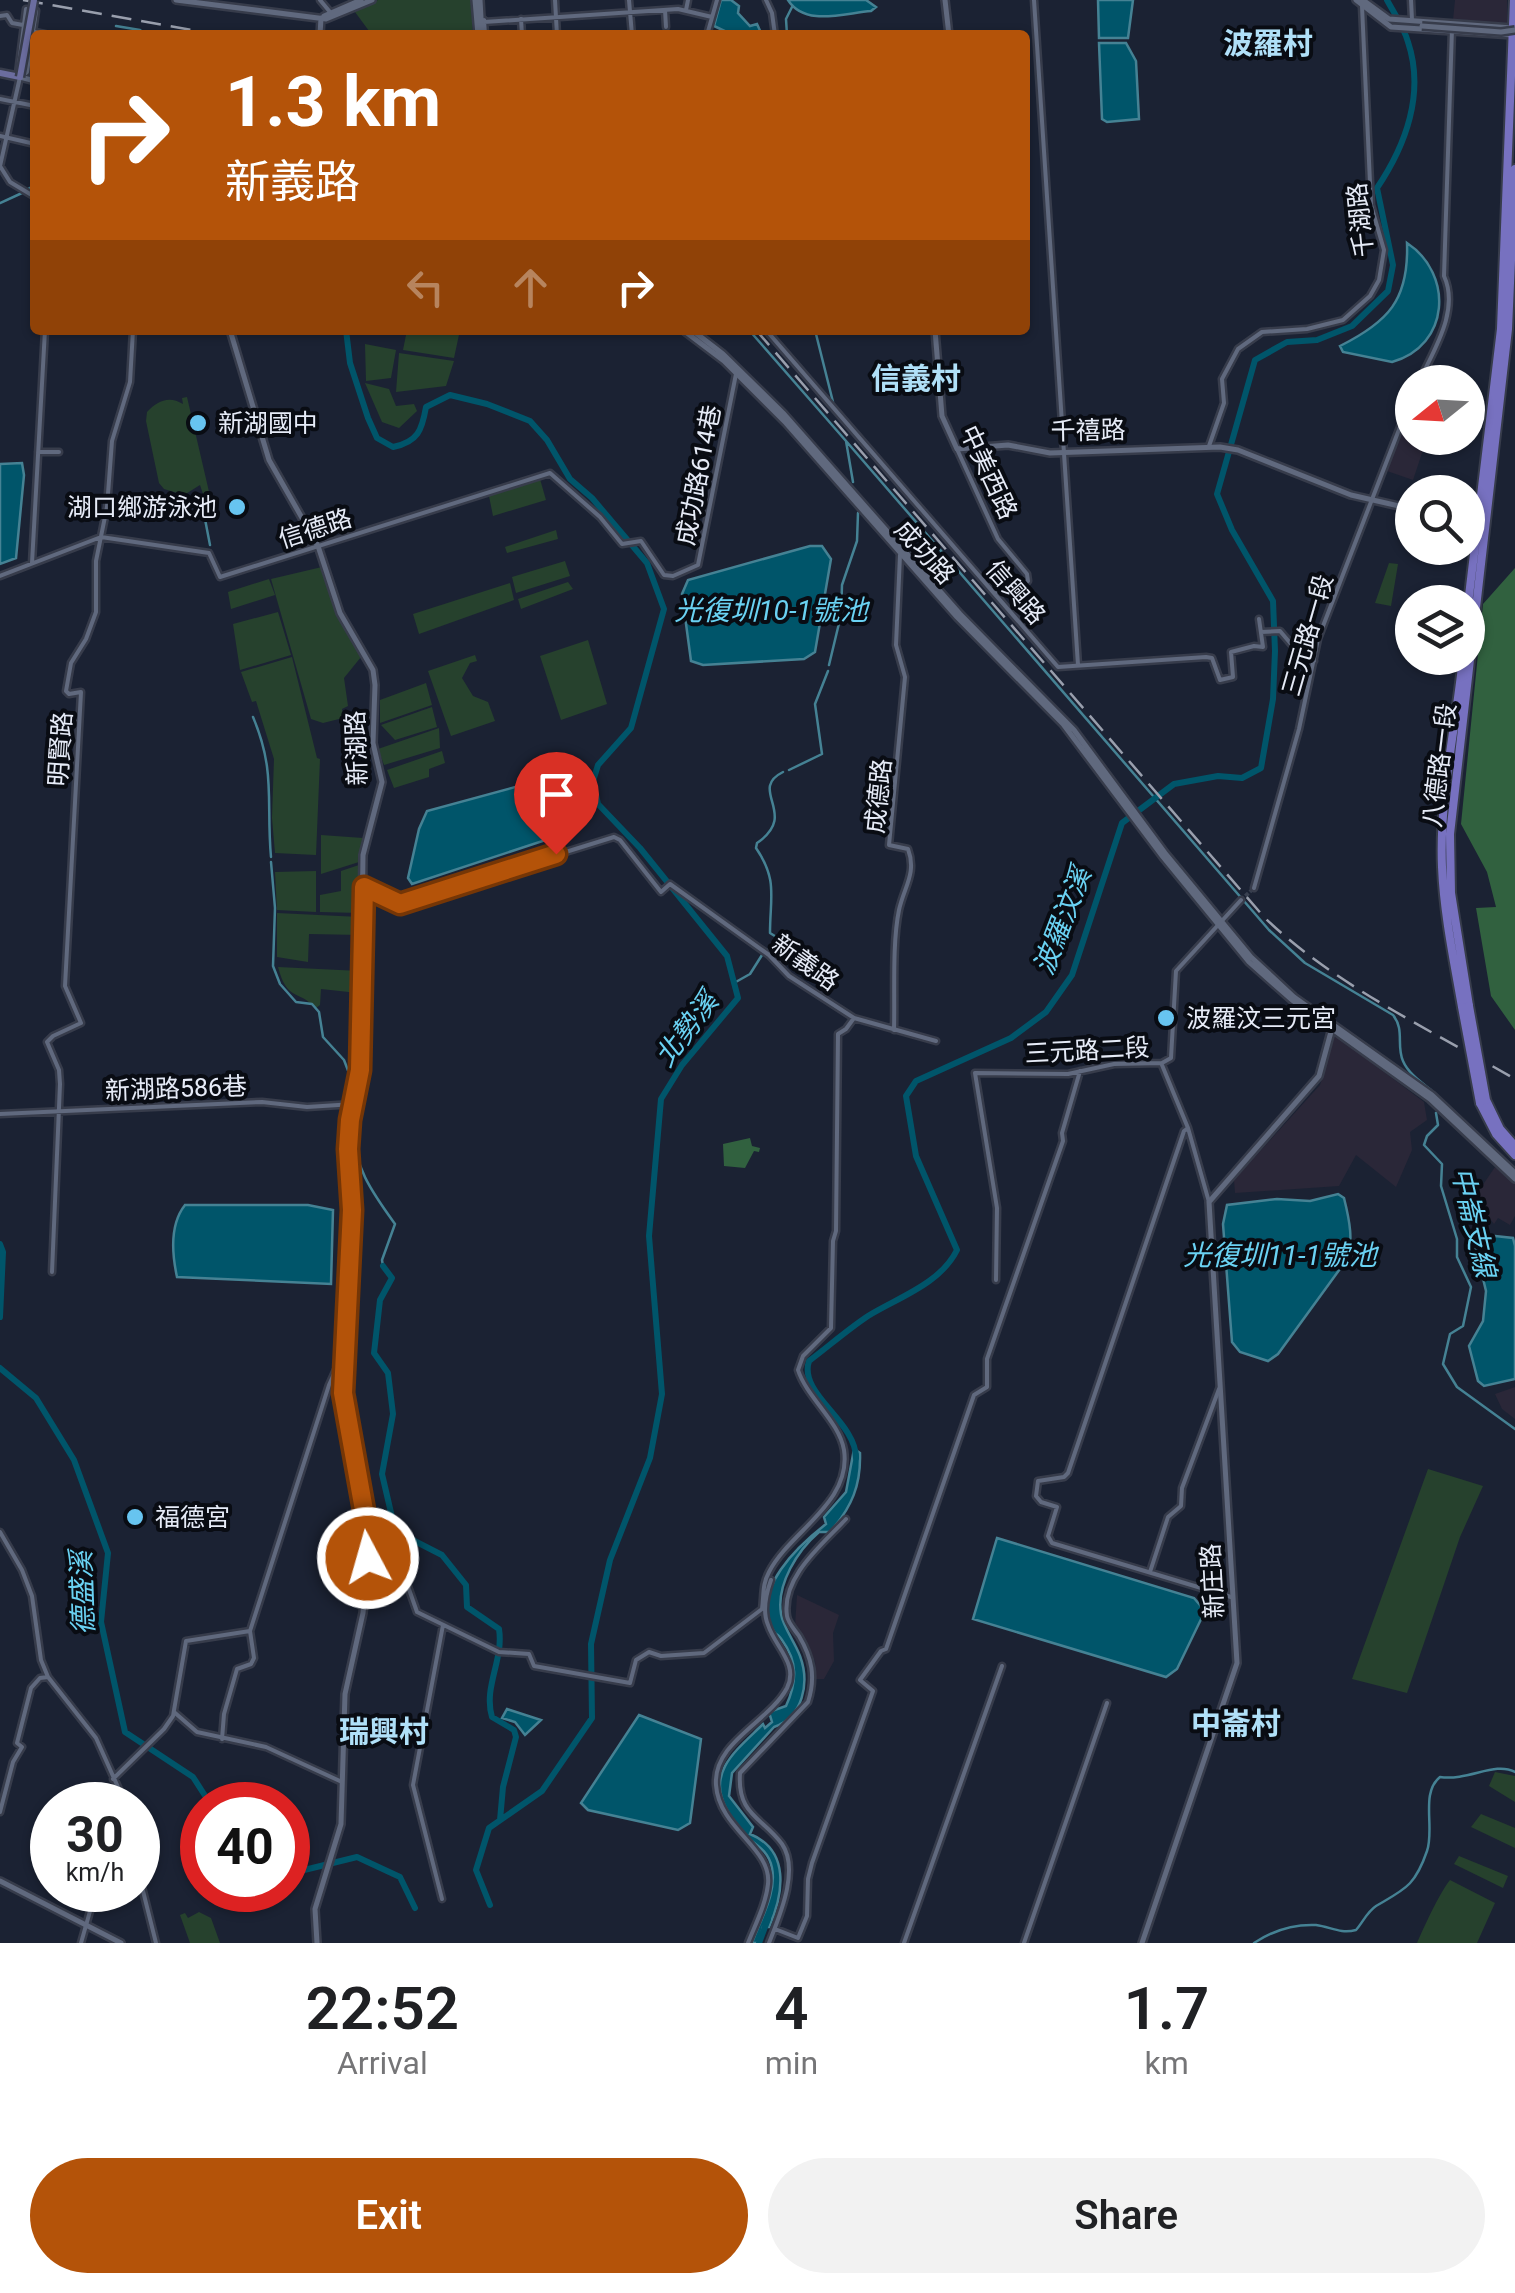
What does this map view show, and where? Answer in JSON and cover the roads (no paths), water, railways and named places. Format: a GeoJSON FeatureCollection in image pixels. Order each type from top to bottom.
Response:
{"type":"FeatureCollection","features":[{"type":"Feature","properties":{"kind":"main road"},"geometry":{"type":"LineString","coordinates":[[0,73],[20,77],[34,0]]}},
{"type":"Feature","properties":{"kind":"main road","name":"八德路一段"},"geometry":{"type":"LineString","coordinates":[[1485,490],[1502,328],[1514,0]]}},
{"type":"Feature","properties":{"kind":"main road","name":"八德路一段"},"geometry":{"type":"LineString","coordinates":[[1485,496],[1508,329],[1515,169]]}},
{"type":"Feature","properties":{"kind":"main road","name":"八德路一段"},"geometry":{"type":"LineString","coordinates":[[1465,1007],[1451,893],[1450,834],[1477,565]]}},
{"type":"Feature","properties":{"kind":"main road","name":"八德路一段"},"geometry":{"type":"LineString","coordinates":[[1462,675],[1442,834],[1442,866],[1465,1007]]}},
{"type":"Feature","properties":{"kind":"main road"},"geometry":{"type":"LineString","coordinates":[[1465,1007],[1483,1102],[1496,1134],[1515,1155]]}},
{"type":"Feature","properties":{"kind":"main road"},"geometry":{"type":"LineString","coordinates":[[1483,1102],[1515,1146]]}},
{"type":"Feature","properties":{"kind":"street"},"geometry":{"type":"LineString","coordinates":[[179,0],[321,18],[362,0]]}},
{"type":"Feature","properties":{"kind":"street"},"geometry":{"type":"LineString","coordinates":[[262,10],[263,0]]}},
{"type":"Feature","properties":{"kind":"street"},"geometry":{"type":"LineString","coordinates":[[320,0],[332,15]]}},
{"type":"Feature","properties":{"kind":"street"},"geometry":{"type":"LineString","coordinates":[[340,0],[347,8]]}},
{"type":"Feature","properties":{"kind":"street"},"geometry":{"type":"LineString","coordinates":[[347,8],[372,0]]}},
{"type":"Feature","properties":{"kind":"street"},"geometry":{"type":"LineString","coordinates":[[478,0],[483,30]]}},
{"type":"Feature","properties":{"kind":"street"},"geometry":{"type":"LineString","coordinates":[[478,0],[481,30]]}},
{"type":"Feature","properties":{"kind":"street"},"geometry":{"type":"LineString","coordinates":[[555,0],[557,30]]}},
{"type":"Feature","properties":{"kind":"street"},"geometry":{"type":"LineString","coordinates":[[629,0],[632,30]]}},
{"type":"Feature","properties":{"kind":"street"},"geometry":{"type":"LineString","coordinates":[[686,10],[688,0]]}},
{"type":"Feature","properties":{"kind":"street"},"geometry":{"type":"LineString","coordinates":[[708,30],[717,0]]}},
{"type":"Feature","properties":{"kind":"street"},"geometry":{"type":"LineString","coordinates":[[766,0],[774,30]]}},
{"type":"Feature","properties":{"kind":"street"},"geometry":{"type":"LineString","coordinates":[[946,0],[948,30]]}},
{"type":"Feature","properties":{"kind":"street"},"geometry":{"type":"LineString","coordinates":[[1034,0],[1078,666],[1206,657],[1212,658],[1220,680],[1227,680],[1233,677],[1231,652],[1263,647],[1259,619]]}},
{"type":"Feature","properties":{"kind":"street"},"geometry":{"type":"LineString","coordinates":[[1411,0],[1412,25]]}},
{"type":"Feature","properties":{"kind":"street"},"geometry":{"type":"LineString","coordinates":[[1360,2],[1390,23],[1514,31]]}},
{"type":"Feature","properties":{"kind":"street","name":"千湖路"},"geometry":{"type":"LineString","coordinates":[[1210,446],[1224,404],[1222,379],[1238,348],[1262,332],[1308,330],[1344,320],[1370,296],[1384,264],[1384,250],[1371,205],[1360,2]]}},
{"type":"Feature","properties":{"kind":"street"},"geometry":{"type":"LineString","coordinates":[[30,194],[10,182],[0,166],[3,137],[20,77],[17,70],[26,8],[36,11],[33,30]]}},
{"type":"Feature","properties":{"kind":"street"},"geometry":{"type":"LineString","coordinates":[[484,22],[665,10],[712,16]]}},
{"type":"Feature","properties":{"kind":"street"},"geometry":{"type":"LineString","coordinates":[[665,10],[666,27]]}},
{"type":"Feature","properties":{"kind":"street"},"geometry":{"type":"LineString","coordinates":[[0,16],[7,15],[12,23],[30,30]]}},
{"type":"Feature","properties":{"kind":"street"},"geometry":{"type":"LineString","coordinates":[[320,30],[321,18]]}},
{"type":"Feature","properties":{"kind":"street"},"geometry":{"type":"LineString","coordinates":[[521,19],[522,30]]}},
{"type":"Feature","properties":{"kind":"street"},"geometry":{"type":"LineString","coordinates":[[1412,25],[1514,31]]}},
{"type":"Feature","properties":{"kind":"street"},"geometry":{"type":"LineString","coordinates":[[1426,365],[1448,316],[1450,296],[1444,276],[1452,28]]}},
{"type":"Feature","properties":{"kind":"street"},"geometry":{"type":"LineString","coordinates":[[20,77],[26,72],[30,49]]}},
{"type":"Feature","properties":{"kind":"street"},"geometry":{"type":"LineString","coordinates":[[20,77],[30,80]]}},
{"type":"Feature","properties":{"kind":"street"},"geometry":{"type":"LineString","coordinates":[[0,98],[30,105]]}},
{"type":"Feature","properties":{"kind":"street"},"geometry":{"type":"LineString","coordinates":[[3,137],[30,143]]}},
{"type":"Feature","properties":{"kind":"street"},"geometry":{"type":"LineString","coordinates":[[32,564],[45,335]]}},
{"type":"Feature","properties":{"kind":"street","name":"明賢路"},"geometry":{"type":"LineString","coordinates":[[60,1110],[60,1075],[48,1042],[80,1024],[65,986],[82,692],[66,691],[72,663],[96,612],[96,562],[112,467],[113,432],[130,382],[133,335]]}},
{"type":"Feature","properties":{"kind":"street","name":"新湖路"},"geometry":{"type":"LineString","coordinates":[[232,335],[269,460],[318,546],[340,613],[369,663],[376,685],[373,743],[382,782],[364,855],[360,1070],[348,1149],[352,1210],[344,1352],[346,1422],[364,1510],[368,1558],[363,1614],[345,1694],[342,1824],[315,1909],[317,1943]]}},
{"type":"Feature","properties":{"kind":"street","name":"成功路"},"geometry":{"type":"LineString","coordinates":[[693,335],[703,340]]}},
{"type":"Feature","properties":{"kind":"street","name":"成功路"},"geometry":{"type":"LineString","coordinates":[[698,335],[786,423],[1010,673],[1063,724],[1220,924]]}},
{"type":"Feature","properties":{"kind":"street"},"geometry":{"type":"LineString","coordinates":[[703,340],[706,335]]}},
{"type":"Feature","properties":{"kind":"street","name":"信興路"},"geometry":{"type":"LineString","coordinates":[[770,335],[1058,667],[1078,666]]}},
{"type":"Feature","properties":{"kind":"street","name":"中美西路"},"geometry":{"type":"LineString","coordinates":[[935,335],[942,416],[998,540],[1027,574],[1028,581],[1022,588],[1013,592],[998,590],[994,594]]}},
{"type":"Feature","properties":{"kind":"street","name":"成功路614巷"},"geometry":{"type":"LineString","coordinates":[[629,545],[641,541],[664,575],[673,576],[698,565],[738,372]]}},
{"type":"Feature","properties":{"kind":"street","name":"三元路一段"},"geometry":{"type":"LineString","coordinates":[[1254,888],[1333,600],[1395,441]]}},
{"type":"Feature","properties":{"kind":"street","name":"千禧路"},"geometry":{"type":"LineString","coordinates":[[957,449],[1008,445],[1062,453],[1220,447],[1238,450],[1372,502]]}},
{"type":"Feature","properties":{"kind":"street"},"geometry":{"type":"LineString","coordinates":[[38,452],[59,452]]}},
{"type":"Feature","properties":{"kind":"street","name":"信德路"},"geometry":{"type":"LineString","coordinates":[[0,576],[101,537],[209,553],[220,576],[550,473],[600,517],[622,544],[629,545]]}},
{"type":"Feature","properties":{"kind":"street"},"geometry":{"type":"LineString","coordinates":[[1372,502],[1395,506]]}},
{"type":"Feature","properties":{"kind":"street","name":"成德路"},"geometry":{"type":"LineString","coordinates":[[894,1030],[899,909],[912,864],[908,849],[889,845],[905,677],[896,644],[897,562],[901,552]]}},
{"type":"Feature","properties":{"kind":"street"},"geometry":{"type":"LineString","coordinates":[[1261,632],[1280,631],[1297,651],[1314,662]]}},
{"type":"Feature","properties":{"kind":"street","name":"新義路"},"geometry":{"type":"LineString","coordinates":[[364,887],[400,904],[614,838],[620,840],[660,892],[670,884],[769,955],[790,976],[854,1018],[936,1041]]}},
{"type":"Feature","properties":{"kind":"street"},"geometry":{"type":"LineString","coordinates":[[1241,900],[1220,924],[1251,957],[1332,1027],[1432,1095],[1515,1176]]}},
{"type":"Feature","properties":{"kind":"street","name":"三元路二段"},"geometry":{"type":"LineString","coordinates":[[996,1280],[997,1208],[975,1073],[1080,1071],[1114,1064],[1162,1063],[1170,1058],[1176,972],[1220,924]]}},
{"type":"Feature","properties":{"kind":"street"},"geometry":{"type":"LineString","coordinates":[[368,1558],[400,1560],[417,1612],[499,1652],[529,1654],[534,1666],[606,1680],[630,1682],[636,1660],[649,1652],[661,1656],[704,1653],[762,1609],[762,1587],[771,1568],[798,1532],[818,1515],[839,1482],[844,1466],[842,1443],[798,1370],[803,1356],[831,1328],[838,1034],[854,1018]]}},
{"type":"Feature","properties":{"kind":"street"},"geometry":{"type":"LineString","coordinates":[[1210,1202],[1319,1076],[1332,1027]]}},
{"type":"Feature","properties":{"kind":"street"},"geometry":{"type":"LineString","coordinates":[[1162,1063],[1188,1128],[1210,1202]]}},
{"type":"Feature","properties":{"kind":"street"},"geometry":{"type":"LineString","coordinates":[[774,1929],[798,1938],[807,1916],[808,1880],[872,1691],[860,1680],[881,1650],[886,1649],[974,1395],[987,1387],[987,1359],[1063,1141],[1062,1132],[1080,1071]]}},
{"type":"Feature","properties":{"kind":"street","name":"新湖路586巷"},"geometry":{"type":"LineString","coordinates":[[0,1114],[262,1102],[307,1107],[354,1104]]}},
{"type":"Feature","properties":{"kind":"street"},"geometry":{"type":"LineString","coordinates":[[52,1272],[60,1110]]}},
{"type":"Feature","properties":{"kind":"street"},"geometry":{"type":"LineString","coordinates":[[1188,1128],[1068,1473],[1038,1481],[1036,1496],[1057,1507],[1048,1536],[1052,1543],[1233,1598]]}},
{"type":"Feature","properties":{"kind":"street","name":"新庄路"},"geometry":{"type":"LineString","coordinates":[[1142,1943],[1235,1675],[1210,1202]]}},
{"type":"Feature","properties":{"kind":"street"},"geometry":{"type":"LineString","coordinates":[[222,1738],[224,1714],[237,1669],[251,1664],[254,1658],[250,1631],[329,1385],[344,1352]]}},
{"type":"Feature","properties":{"kind":"street"},"geometry":{"type":"LineString","coordinates":[[1150,1572],[1168,1517],[1181,1506],[1182,1488],[1222,1382]]}},
{"type":"Feature","properties":{"kind":"street"},"geometry":{"type":"LineString","coordinates":[[770,1943],[787,1896],[786,1855],[783,1845],[749,1813],[739,1788],[740,1773],[808,1702],[812,1664],[788,1620],[790,1595],[810,1557],[846,1519]]}},
{"type":"Feature","properties":{"kind":"street"},"geometry":{"type":"LineString","coordinates":[[0,1532],[32,1596],[40,1660],[48,1678],[86,1722],[115,1782]]}},
{"type":"Feature","properties":{"kind":"street"},"geometry":{"type":"LineString","coordinates":[[748,1943],[768,1883],[767,1869],[761,1855],[736,1832],[715,1782],[716,1769],[729,1750],[788,1684],[791,1669],[765,1616],[771,1580]]}},
{"type":"Feature","properties":{"kind":"street"},"geometry":{"type":"LineString","coordinates":[[442,1899],[413,1785],[443,1625]]}},
{"type":"Feature","properties":{"kind":"street"},"geometry":{"type":"LineString","coordinates":[[113,1778],[153,1740],[174,1712],[186,1641],[250,1631]]}},
{"type":"Feature","properties":{"kind":"street"},"geometry":{"type":"LineString","coordinates":[[904,1943],[1002,1666]]}},
{"type":"Feature","properties":{"kind":"street"},"geometry":{"type":"LineString","coordinates":[[0,1812],[13,1762],[22,1747],[17,1743],[32,1688],[40,1678],[48,1678]]}},
{"type":"Feature","properties":{"kind":"street"},"geometry":{"type":"LineString","coordinates":[[1024,1943],[1107,1703]]}},
{"type":"Feature","properties":{"kind":"street"},"geometry":{"type":"LineString","coordinates":[[174,1712],[192,1729],[266,1747],[342,1782]]}},
{"type":"Feature","properties":{"kind":"street"},"geometry":{"type":"LineString","coordinates":[[0,1881],[121,1943]]}},
{"type":"Feature","properties":{"kind":"street"},"geometry":{"type":"LineString","coordinates":[[81,1943],[90,1912]]}},
{"type":"Feature","properties":{"kind":"street"},"geometry":{"type":"LineString","coordinates":[[148,1912],[156,1943]]}},
{"type":"Feature","properties":{"kind":"water"},"geometry":{"type":"Polygon","coordinates":[[[721,0],[731,0],[750,26],[757,24],[760,30],[722,30],[714,26],[721,0]]]}},
{"type":"Feature","properties":{"kind":"water"},"geometry":{"type":"Polygon","coordinates":[[[788,0],[866,0],[876,7],[871,11],[815,16],[795,8],[788,0]]]}},
{"type":"Feature","properties":{"kind":"water"},"geometry":{"type":"Polygon","coordinates":[[[1098,0],[1133,0],[1128,38],[1099,38],[1098,0]]]}},
{"type":"Feature","properties":{"kind":"water"},"geometry":{"type":"Polygon","coordinates":[[[1099,43],[1126,43],[1136,61],[1139,119],[1102,119],[1099,43]]]}},
{"type":"Feature","properties":{"kind":"water"},"geometry":{"type":"Polygon","coordinates":[[[1407,243],[1433,272],[1439,308],[1435,325],[1411,354],[1392,362],[1343,352],[1340,346],[1371,328],[1392,307],[1404,280],[1407,243]]]}},
{"type":"Feature","properties":{"kind":"water"},"geometry":{"type":"Polygon","coordinates":[[[22,463],[16,558],[0,564],[0,464],[22,463]]]}},
{"type":"Feature","properties":{"kind":"water","name":"光復圳10-1號池"},"geometry":{"type":"Polygon","coordinates":[[[822,546],[831,559],[815,652],[804,659],[703,665],[691,661],[682,594],[688,580],[822,546]]]}},
{"type":"Feature","properties":{"kind":"water"},"geometry":{"type":"Polygon","coordinates":[[[557,778],[570,827],[567,833],[412,884],[408,878],[427,811],[557,778]]]}},
{"type":"Feature","properties":{"kind":"water","name":"光復圳11-1號池"},"geometry":{"type":"Polygon","coordinates":[[[1338,1194],[1344,1198],[1350,1231],[1345,1262],[1278,1354],[1268,1361],[1240,1352],[1232,1342],[1223,1224],[1227,1205],[1277,1199],[1310,1201],[1338,1194]]]}},
{"type":"Feature","properties":{"kind":"water"},"geometry":{"type":"Polygon","coordinates":[[[185,1205],[308,1205],[333,1210],[331,1284],[177,1277],[174,1240],[185,1205]]]}},
{"type":"Feature","properties":{"kind":"water"},"geometry":{"type":"Polygon","coordinates":[[[1495,1236],[1513,1238],[1515,1246],[1515,1379],[1484,1386],[1478,1381],[1469,1346],[1483,1321],[1486,1291],[1475,1245],[1495,1236]]]}},
{"type":"Feature","properties":{"kind":"water"},"geometry":{"type":"Polygon","coordinates":[[[854,1449],[860,1453],[857,1485],[844,1514],[830,1532],[819,1532],[804,1548],[782,1591],[782,1619],[803,1666],[802,1698],[792,1715],[774,1727],[732,1773],[729,1796],[753,1827],[750,1834],[772,1850],[780,1874],[778,1900],[769,1927],[763,1927],[759,1943],[752,1943],[770,1897],[772,1868],[764,1851],[733,1821],[720,1783],[735,1751],[763,1724],[765,1728],[772,1722],[769,1712],[786,1706],[790,1697],[793,1664],[772,1628],[768,1598],[781,1569],[826,1524],[824,1517],[846,1492],[854,1449]]]}},
{"type":"Feature","properties":{"kind":"water"},"geometry":{"type":"Polygon","coordinates":[[[997,1538],[1194,1598],[1205,1611],[1177,1669],[1166,1677],[973,1619],[997,1538]]]}},
{"type":"Feature","properties":{"kind":"water"},"geometry":{"type":"Polygon","coordinates":[[[507,1709],[541,1720],[525,1735],[515,1722],[502,1718],[507,1709]]]}},
{"type":"Feature","properties":{"kind":"water"},"geometry":{"type":"Polygon","coordinates":[[[639,1715],[701,1739],[690,1823],[678,1830],[588,1810],[581,1803],[639,1715]]]}},
{"type":"Feature","properties":{"kind":"waterway","name":"波羅汶溪"},"geometry":{"type":"LineString","coordinates":[[856,1458],[847,1432],[812,1385],[809,1361],[868,1316],[930,1281],[957,1250],[916,1156],[906,1096],[916,1081],[1011,1038],[1046,1012],[1072,975],[1122,823],[1174,784],[1218,776],[1242,778],[1261,768],[1273,699],[1273,601],[1232,530],[1217,494],[1255,360],[1287,342],[1317,340],[1352,326],[1388,291],[1393,265],[1377,188],[1404,136],[1414,80],[1406,36],[1387,0]]}},
{"type":"Feature","properties":{"kind":"waterway"},"geometry":{"type":"LineString","coordinates":[[787,30],[786,19],[792,7]]}},
{"type":"Feature","properties":{"kind":"waterway"},"geometry":{"type":"LineString","coordinates":[[116,26],[140,30]]}},
{"type":"Feature","properties":{"kind":"waterway"},"geometry":{"type":"LineString","coordinates":[[0,203],[22,193]]}},
{"type":"Feature","properties":{"kind":"waterway","name":"北勢溪"},"geometry":{"type":"LineString","coordinates":[[347,335],[350,363],[377,438],[393,447],[408,442],[420,428],[426,407],[450,395],[530,421],[547,440],[570,479],[592,498],[647,563],[664,609],[631,728],[598,765],[593,781],[598,804],[640,848],[727,956],[738,998],[682,1065],[661,1099],[649,1236],[662,1394],[650,1458],[610,1560],[591,1644],[592,1718],[542,1791],[489,1828],[476,1870],[490,1905]]}},
{"type":"Feature","properties":{"kind":"waterway"},"geometry":{"type":"LineString","coordinates":[[753,335],[846,441],[853,482]]}},
{"type":"Feature","properties":{"kind":"waterway"},"geometry":{"type":"LineString","coordinates":[[816,335],[833,402]]}},
{"type":"Feature","properties":{"kind":"waterway"},"geometry":{"type":"LineString","coordinates":[[846,441],[1269,930],[1305,963],[1393,1015],[1399,1026],[1403,1061],[1431,1090]]}},
{"type":"Feature","properties":{"kind":"waterway"},"geometry":{"type":"LineString","coordinates":[[829,665],[841,615],[842,585],[857,541],[858,513]]}},
{"type":"Feature","properties":{"kind":"waterway"},"geometry":{"type":"LineString","coordinates":[[204,514],[210,545]]}},
{"type":"Feature","properties":{"kind":"waterway"},"geometry":{"type":"LineString","coordinates":[[789,770],[822,754],[815,704],[828,671]]}},
{"type":"Feature","properties":{"kind":"waterway"},"geometry":{"type":"LineString","coordinates":[[253,717],[265,754],[271,857]]}},
{"type":"Feature","properties":{"kind":"waterway"},"geometry":{"type":"LineString","coordinates":[[768,950],[778,938],[770,933],[770,879],[756,848],[774,822],[770,787],[783,772]]}},
{"type":"Feature","properties":{"kind":"waterway"},"geometry":{"type":"LineString","coordinates":[[271,862],[275,908],[273,966],[280,984],[296,1002],[312,1004],[319,1012],[323,1037],[344,1060],[352,1081]]}},
{"type":"Feature","properties":{"kind":"waterway"},"geometry":{"type":"LineString","coordinates":[[734,983],[750,974],[762,955]]}},
{"type":"Feature","properties":{"kind":"waterway"},"geometry":{"type":"LineString","coordinates":[[358,1095],[355,1141],[360,1166],[395,1224],[383,1266]]}},
{"type":"Feature","properties":{"kind":"waterway","name":"中崙支線"},"geometry":{"type":"LineString","coordinates":[[1436,1113],[1438,1125],[1424,1145],[1442,1164],[1441,1186],[1457,1239],[1457,1257],[1471,1287],[1463,1326],[1450,1334],[1443,1364],[1457,1387],[1515,1429]]}},
{"type":"Feature","properties":{"kind":"waterway","name":"德盛溪"},"geometry":{"type":"LineString","coordinates":[[0,1244],[0,1317]]}},
{"type":"Feature","properties":{"kind":"waterway"},"geometry":{"type":"LineString","coordinates":[[383,1266],[392,1278],[380,1300],[374,1353],[388,1373],[393,1414],[382,1474],[399,1533],[442,1555],[466,1585],[467,1607],[499,1629],[490,1706],[492,1717],[514,1730],[516,1737],[503,1787],[500,1820]]}},
{"type":"Feature","properties":{"kind":"waterway","name":"德盛溪"},"geometry":{"type":"LineString","coordinates":[[0,1368],[36,1398],[74,1460],[108,1553],[101,1622],[125,1732],[196,1782]]}},
{"type":"Feature","properties":{"kind":"waterway","name":"中崙支線"},"geometry":{"type":"LineString","coordinates":[[1254,1943],[1300,1926],[1356,1930],[1373,1908],[1402,1890],[1418,1872],[1429,1842],[1431,1792],[1440,1777],[1499,1769],[1515,1772]]}},
{"type":"Feature","properties":{"kind":"waterway","name":"德盛溪"},"geometry":{"type":"LineString","coordinates":[[310,1869],[357,1857],[400,1877],[415,1908]]}},
{"type":"Feature","properties":{"kind":"waterway","name":"波羅汶溪"},"geometry":{"type":"LineString","coordinates":[[759,1943],[768,1919]]}},
{"type":"Feature","properties":{"kind":"tunnel"},"geometry":{"type":"LineString","coordinates":[[1241,900],[1254,888]]}},
{"type":"Feature","properties":{"kind":"railway"},"geometry":{"type":"LineString","coordinates":[[23,0],[192,30]]}},
{"type":"Feature","properties":{"kind":"railway"},"geometry":{"type":"LineString","coordinates":[[760,335],[1264,917],[1352,985],[1515,1079]]}},
{"type":"Feature","properties":{"kind":"place","name":"新湖國中"},"geometry":{"type":"Point","coordinates":[198,423]}},
{"type":"Feature","properties":{"kind":"place","name":"湖口鄉游泳池"},"geometry":{"type":"Point","coordinates":[237,507]}},
{"type":"Feature","properties":{"kind":"place","name":"波羅汶三元宮"},"geometry":{"type":"Point","coordinates":[1166,1018]}},
{"type":"Feature","properties":{"kind":"place","name":"福德宮"},"geometry":{"type":"Point","coordinates":[135,1517]}},
{"type":"Feature","properties":{"kind":"district","name":"波羅村"},"geometry":{"type":"Point","coordinates":[1268,44]}},
{"type":"Feature","properties":{"kind":"district","name":"信義村"},"geometry":{"type":"Point","coordinates":[916,379]}},
{"type":"Feature","properties":{"kind":"district","name":"中崙村"},"geometry":{"type":"Point","coordinates":[1236,1724]}},
{"type":"Feature","properties":{"kind":"district","name":"瑞興村"},"geometry":{"type":"Point","coordinates":[384,1732]}}]}
